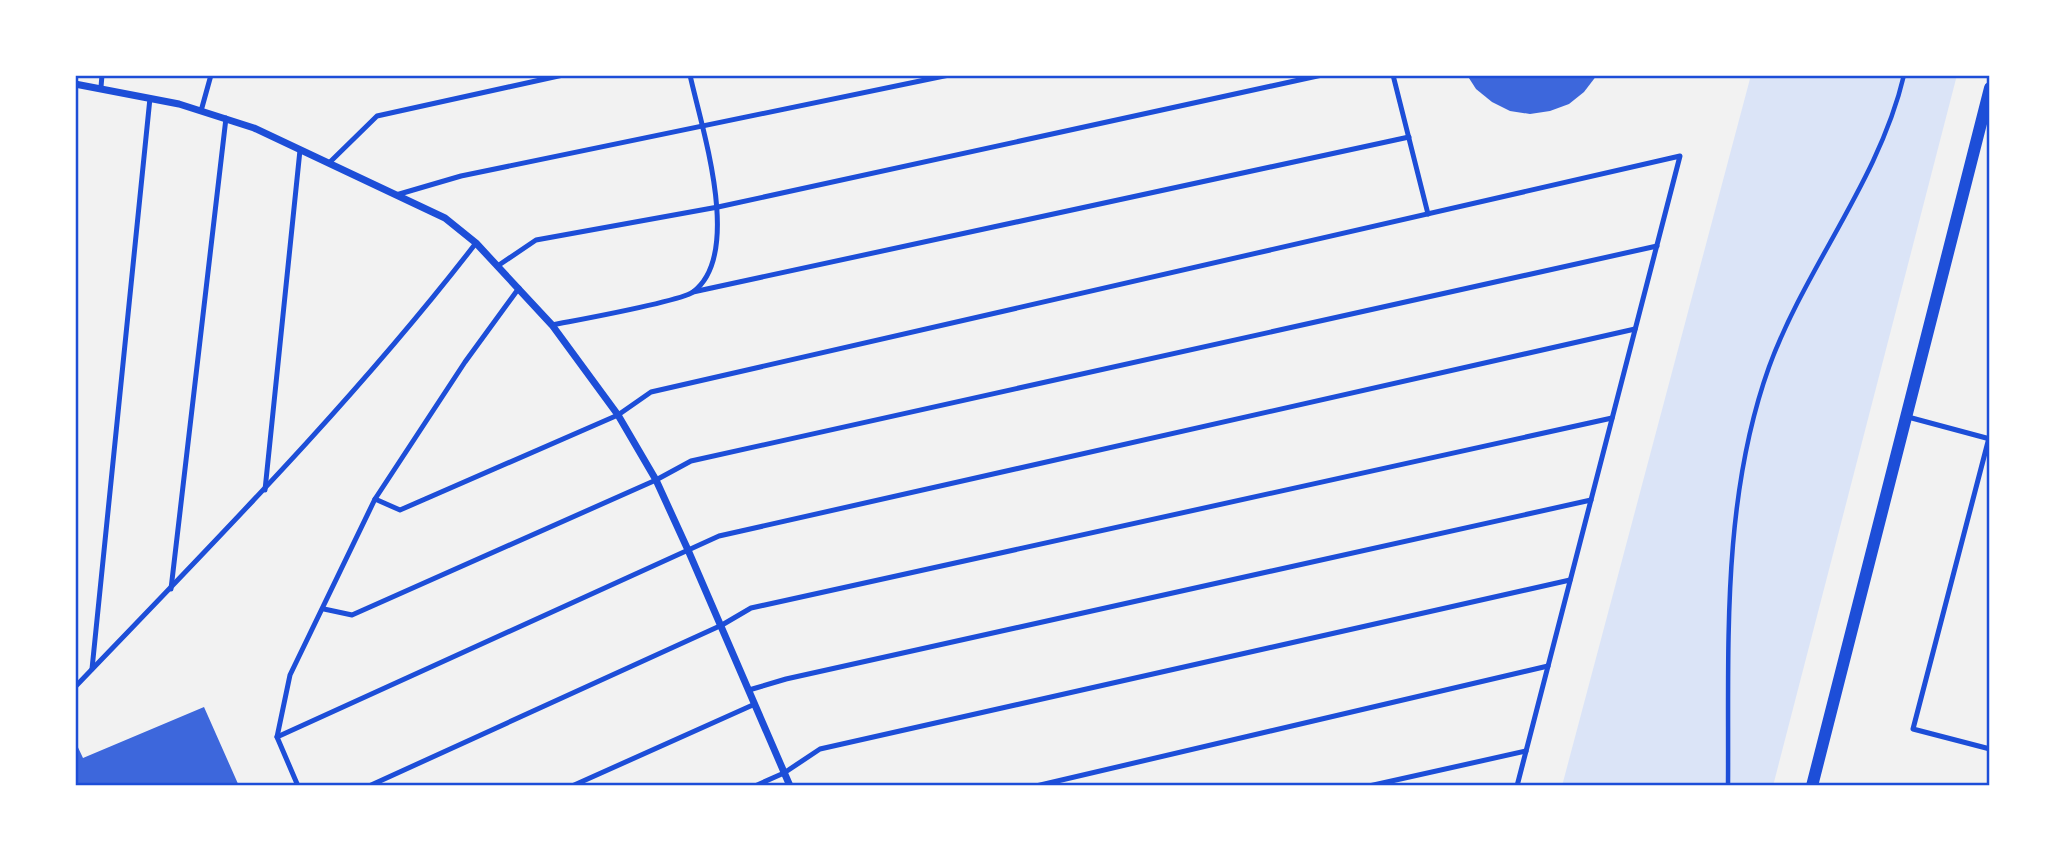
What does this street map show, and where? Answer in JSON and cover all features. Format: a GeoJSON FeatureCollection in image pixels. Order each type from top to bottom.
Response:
{"type":"FeatureCollection","features":[{"type":"Feature","properties":{"kind":"street"},"geometry":{"type":"LineString","coordinates":[[75,84],[150,98],[254,128],[445,218],[499,265],[552,325],[618,415],[656,480],[722,625],[790,786]]}},
{"type":"Feature","properties":{"kind":"street"},"geometry":{"type":"LineString","coordinates":[[1812,786],[1990,88]]}},
{"type":"Feature","properties":{"kind":"lane"},"geometry":{"type":"LineString","coordinates":[[101,88],[102,75]]}},
{"type":"Feature","properties":{"kind":"lane"},"geometry":{"type":"LineString","coordinates":[[201,111],[211,75]]}},
{"type":"Feature","properties":{"kind":"lane"},"geometry":{"type":"LineString","coordinates":[[329,163],[377,116],[563,75]]}},
{"type":"Feature","properties":{"kind":"lane"},"geometry":{"type":"LineString","coordinates":[[690,75],[718,208],[717,240],[709,271],[693,292]]}},
{"type":"Feature","properties":{"kind":"lane"},"geometry":{"type":"LineString","coordinates":[[396,195],[461,176],[949,75]]}},
{"type":"Feature","properties":{"kind":"lane"},"geometry":{"type":"LineString","coordinates":[[499,265],[536,240],[718,208],[1322,75]]}},
{"type":"Feature","properties":{"kind":"lane"},"geometry":{"type":"LineString","coordinates":[[1393,75],[1428,214]]}},
{"type":"Feature","properties":{"kind":"lane"},"geometry":{"type":"LineString","coordinates":[[92,670],[150,98]]}},
{"type":"Feature","properties":{"kind":"lane"},"geometry":{"type":"LineString","coordinates":[[171,589],[226,118]]}},
{"type":"Feature","properties":{"kind":"lane"},"geometry":{"type":"LineString","coordinates":[[552,325],[1409,137]]}},
{"type":"Feature","properties":{"kind":"lane"},"geometry":{"type":"LineString","coordinates":[[265,490],[300,150]]}},
{"type":"Feature","properties":{"kind":"lane"},"geometry":{"type":"LineString","coordinates":[[375,499],[400,510],[618,415],[651,392],[1679,156],[1517,786]]}},
{"type":"Feature","properties":{"kind":"lane"},"geometry":{"type":"LineString","coordinates":[[75,687],[265,490],[409,330],[476,243]]}},
{"type":"Feature","properties":{"kind":"lane"},"geometry":{"type":"LineString","coordinates":[[324,609],[352,615],[656,480],[691,461],[1657,246]]}},
{"type":"Feature","properties":{"kind":"lane"},"geometry":{"type":"LineString","coordinates":[[298,786],[276,737],[290,676],[375,499],[465,362],[519,288]]}},
{"type":"Feature","properties":{"kind":"lane"},"geometry":{"type":"LineString","coordinates":[[276,737],[719,536],[1635,329]]}},
{"type":"Feature","properties":{"kind":"lane"},"geometry":{"type":"LineString","coordinates":[[1905,416],[1989,437],[1913,729],[1990,749]]}},
{"type":"Feature","properties":{"kind":"lane"},"geometry":{"type":"LineString","coordinates":[[369,786],[722,625],[751,608],[1612,418]]}},
{"type":"Feature","properties":{"kind":"lane"},"geometry":{"type":"LineString","coordinates":[[749,690],[786,679],[1591,500]]}},
{"type":"Feature","properties":{"kind":"lane"},"geometry":{"type":"LineString","coordinates":[[755,786],[784,773],[820,749],[1570,580]]}},
{"type":"Feature","properties":{"kind":"lane"},"geometry":{"type":"LineString","coordinates":[[1036,786],[1548,666]]}},
{"type":"Feature","properties":{"kind":"lane"},"geometry":{"type":"LineString","coordinates":[[572,786],[755,704]]}},
{"type":"Feature","properties":{"kind":"lane"},"geometry":{"type":"LineString","coordinates":[[1369,786],[1526,751]]}},
{"type":"Feature","properties":{"kind":"path"},"geometry":{"type":"LineString","coordinates":[[1728,786],[1731,558],[1740,483],[1751,430],[1769,369],[1787,323],[1880,149],[1904,75]]}},
{"type":"Feature","properties":{"kind":"shaded area"},"geometry":{"type":"Polygon","coordinates":[[[1751,75],[1957,75],[1773,786],[1562,786],[1751,75]]]}},
{"type":"Feature","properties":{"kind":"building"},"geometry":{"type":"Polygon","coordinates":[[[1467,75],[1597,75],[1584,92],[1569,104],[1530,114],[1510,111],[1492,102],[1476,89],[1467,75]]]}},
{"type":"Feature","properties":{"kind":"building"},"geometry":{"type":"Polygon","coordinates":[[[204,707],[239,786],[75,786],[75,741],[83,758],[204,707]]]}}]}
